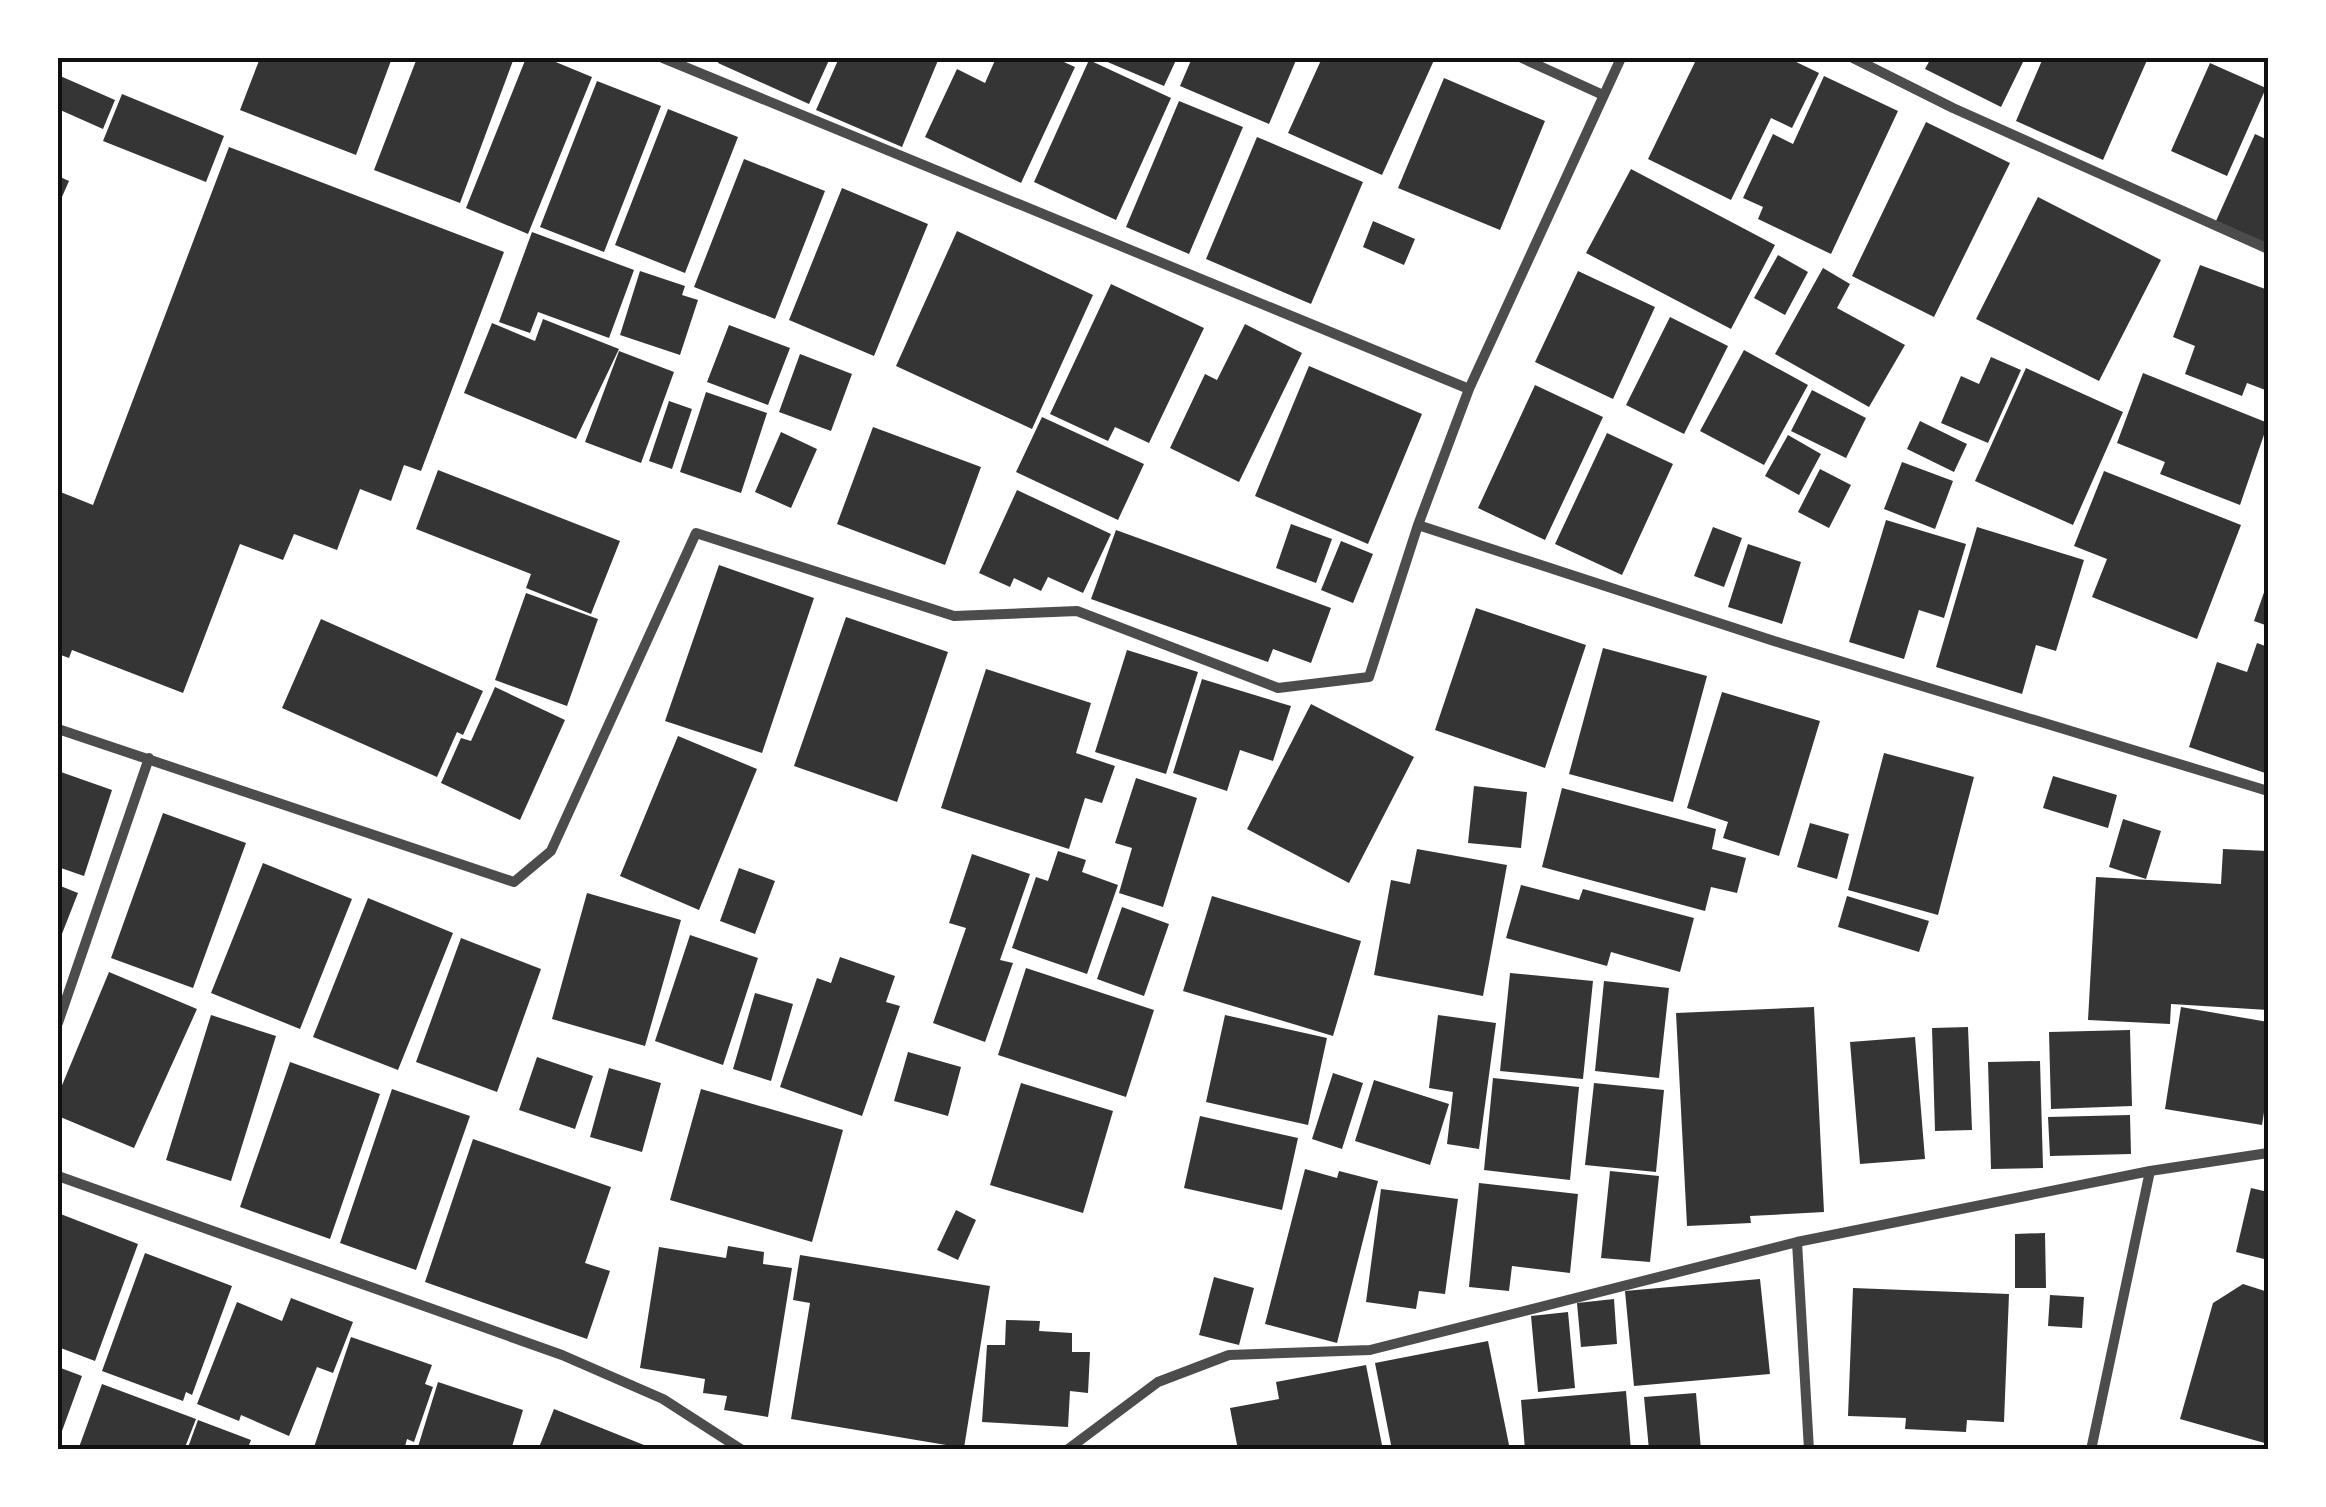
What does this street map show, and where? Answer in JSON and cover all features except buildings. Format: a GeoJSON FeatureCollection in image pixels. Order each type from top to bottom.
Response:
{"type":"FeatureCollection","features":[{"type":"Feature","properties":{"kind":"street"},"geometry":{"type":"LineString","coordinates":[[663,58],[1470,389]]}},
{"type":"Feature","properties":{"kind":"street"},"geometry":{"type":"LineString","coordinates":[[1522,58],[1603,95]]}},
{"type":"Feature","properties":{"kind":"street"},"geometry":{"type":"LineString","coordinates":[[58,728],[514,882],[551,851],[696,533],[954,616],[1076,611],[1278,688],[1369,676],[1418,525],[1470,389],[1621,58]]}},
{"type":"Feature","properties":{"kind":"street"},"geometry":{"type":"LineString","coordinates":[[1854,58],[1953,108],[2268,248]]}},
{"type":"Feature","properties":{"kind":"street"},"geometry":{"type":"LineString","coordinates":[[1418,525],[1774,641],[2268,791]]}},
{"type":"Feature","properties":{"kind":"street"},"geometry":{"type":"LineString","coordinates":[[58,1023],[149,758]]}},
{"type":"Feature","properties":{"kind":"street"},"geometry":{"type":"LineString","coordinates":[[1067,1450],[1158,1382],[1229,1355],[1370,1350],[1797,1242],[2150,1171],[2268,1153]]}},
{"type":"Feature","properties":{"kind":"street"},"geometry":{"type":"LineString","coordinates":[[2091,1450],[2150,1171]]}},
{"type":"Feature","properties":{"kind":"street"},"geometry":{"type":"LineString","coordinates":[[58,1176],[562,1355],[663,1399],[742,1450]]}},
{"type":"Feature","properties":{"kind":"street"},"geometry":{"type":"LineString","coordinates":[[1797,1242],[1809,1450]]}}]}
